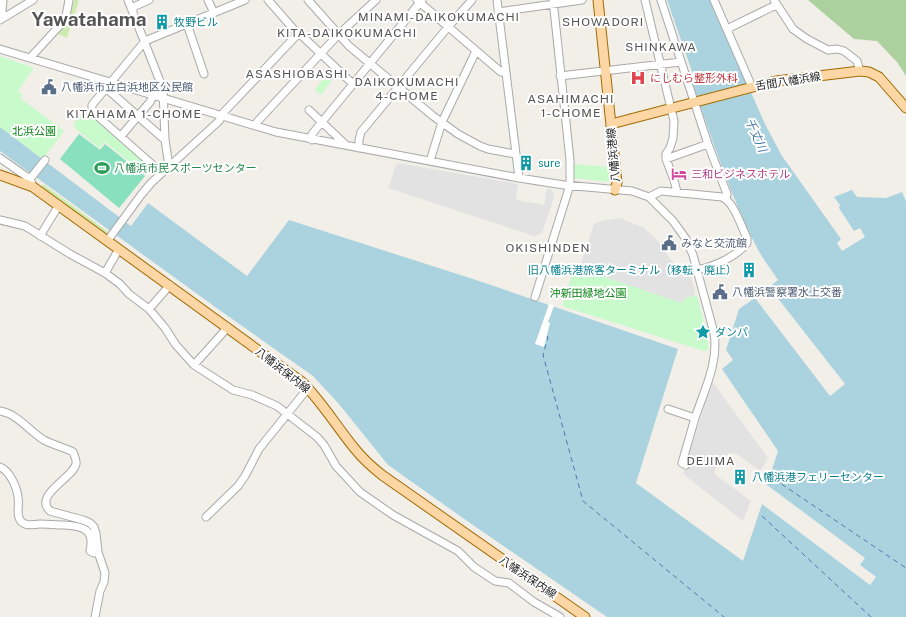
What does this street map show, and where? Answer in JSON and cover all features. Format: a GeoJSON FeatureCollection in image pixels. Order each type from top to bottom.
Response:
{"type":"FeatureCollection","features":[{"type":"Feature","properties":{"kind":"main road","name":"八幡浜港線"},"geometry":{"type":"LineString","coordinates":[[598,0],[617,183],[615,190]]}},
{"type":"Feature","properties":{"kind":"main road","name":"舌間八幡浜線"},"geometry":{"type":"LineString","coordinates":[[611,124],[776,81],[860,71],[869,72],[878,77],[906,108]]}},
{"type":"Feature","properties":{"kind":"main road","name":"八幡浜保内線"},"geometry":{"type":"LineString","coordinates":[[0,175],[32,181],[59,205],[110,237],[119,249],[302,382],[356,450],[382,475],[585,617]]}},
{"type":"Feature","properties":{"kind":"street"},"geometry":{"type":"LineString","coordinates":[[2,19],[3,0]]}},
{"type":"Feature","properties":{"kind":"street"},"geometry":{"type":"LineString","coordinates":[[2,19],[33,0]]}},
{"type":"Feature","properties":{"kind":"street"},"geometry":{"type":"LineString","coordinates":[[30,58],[62,24],[66,16],[69,0]]}},
{"type":"Feature","properties":{"kind":"street"},"geometry":{"type":"LineString","coordinates":[[128,0],[163,90],[169,166]]}},
{"type":"Feature","properties":{"kind":"street"},"geometry":{"type":"LineString","coordinates":[[131,8],[149,0]]}},
{"type":"Feature","properties":{"kind":"street"},"geometry":{"type":"LineString","coordinates":[[208,0],[214,13]]}},
{"type":"Feature","properties":{"kind":"street"},"geometry":{"type":"LineString","coordinates":[[162,173],[94,113],[92,105],[145,41],[245,0]]}},
{"type":"Feature","properties":{"kind":"street"},"geometry":{"type":"LineString","coordinates":[[268,0],[297,33],[353,84]]}},
{"type":"Feature","properties":{"kind":"street"},"geometry":{"type":"LineString","coordinates":[[308,0],[349,46],[442,122],[480,146],[515,154]]}},
{"type":"Feature","properties":{"kind":"street"},"geometry":{"type":"LineString","coordinates":[[256,126],[257,122],[338,35],[376,0]]}},
{"type":"Feature","properties":{"kind":"street"},"geometry":{"type":"LineString","coordinates":[[359,148],[359,140],[362,132],[472,0]]}},
{"type":"Feature","properties":{"kind":"street"},"geometry":{"type":"LineString","coordinates":[[497,0],[519,178]]}},
{"type":"Feature","properties":{"kind":"street"},"geometry":{"type":"LineString","coordinates":[[498,12],[553,2],[582,0]]}},
{"type":"Feature","properties":{"kind":"street"},"geometry":{"type":"LineString","coordinates":[[645,0],[659,64],[674,121],[674,134],[670,148],[666,154],[666,159],[677,192]]}},
{"type":"Feature","properties":{"kind":"street"},"geometry":{"type":"LineString","coordinates":[[661,0],[726,194],[726,199]]}},
{"type":"Feature","properties":{"kind":"street"},"geometry":{"type":"LineString","coordinates":[[714,0],[751,87]]}},
{"type":"Feature","properties":{"kind":"street"},"geometry":{"type":"LineString","coordinates":[[312,140],[312,134],[419,1],[448,28],[501,72],[505,72]]}},
{"type":"Feature","properties":{"kind":"street"},"geometry":{"type":"LineString","coordinates":[[535,297],[570,185],[570,160],[553,2]]}},
{"type":"Feature","properties":{"kind":"street"},"geometry":{"type":"LineString","coordinates":[[727,29],[775,2],[793,28],[807,39],[828,50],[837,49],[844,51],[857,61],[860,71]]}},
{"type":"Feature","properties":{"kind":"street"},"geometry":{"type":"LineString","coordinates":[[187,24],[204,74]]}},
{"type":"Feature","properties":{"kind":"street"},"geometry":{"type":"LineString","coordinates":[[110,237],[141,195],[169,166],[219,121],[224,112],[296,36],[297,33]]}},
{"type":"Feature","properties":{"kind":"street"},"geometry":{"type":"LineString","coordinates":[[0,49],[108,85],[164,99],[276,132],[519,178],[632,191],[649,197],[672,221],[686,239],[693,255],[716,344],[711,372],[695,418],[682,464],[686,465]]}},
{"type":"Feature","properties":{"kind":"street"},"geometry":{"type":"LineString","coordinates":[[430,161],[442,122],[476,51]]}},
{"type":"Feature","properties":{"kind":"street"},"geometry":{"type":"LineString","coordinates":[[560,76],[681,62]]}},
{"type":"Feature","properties":{"kind":"street"},"geometry":{"type":"LineString","coordinates":[[108,85],[138,116],[166,140]]}},
{"type":"Feature","properties":{"kind":"street"},"geometry":{"type":"LineString","coordinates":[[121,136],[150,102],[153,96]]}},
{"type":"Feature","properties":{"kind":"street"},"geometry":{"type":"LineString","coordinates":[[309,110],[346,146]]}},
{"type":"Feature","properties":{"kind":"street"},"geometry":{"type":"LineString","coordinates":[[666,159],[708,144]]}},
{"type":"Feature","properties":{"kind":"street"},"geometry":{"type":"LineString","coordinates":[[0,158],[32,181],[45,160]]}},
{"type":"Feature","properties":{"kind":"street"},"geometry":{"type":"LineString","coordinates":[[649,197],[661,191],[677,192],[722,197],[731,204],[747,238],[747,243],[744,248],[718,264],[697,270]]}},
{"type":"Feature","properties":{"kind":"street"},"geometry":{"type":"LineString","coordinates":[[40,236],[59,205]]}},
{"type":"Feature","properties":{"kind":"street"},"geometry":{"type":"LineString","coordinates":[[0,220],[25,226],[70,254],[105,273],[149,309],[165,328],[176,345],[194,365],[233,390],[252,395],[278,406],[317,437],[324,445],[336,466],[360,492],[393,515],[458,551],[474,568],[495,581],[509,583],[534,602],[560,617]]}},
{"type":"Feature","properties":{"kind":"street"},"geometry":{"type":"LineString","coordinates":[[105,273],[119,249]]}},
{"type":"Feature","properties":{"kind":"street"},"geometry":{"type":"LineString","coordinates":[[149,309],[170,285]]}},
{"type":"Feature","properties":{"kind":"street"},"geometry":{"type":"LineString","coordinates":[[194,365],[228,327]]}},
{"type":"Feature","properties":{"kind":"street"},"geometry":{"type":"LineString","coordinates":[[206,517],[238,486],[259,449],[308,388]]}},
{"type":"Feature","properties":{"kind":"street"},"geometry":{"type":"LineString","coordinates":[[668,409],[695,418]]}},
{"type":"Feature","properties":{"kind":"street"},"geometry":{"type":"LineString","coordinates":[[0,411],[5,412],[21,421],[43,439],[72,452],[75,457],[76,464],[73,470],[51,492],[45,504],[46,508],[50,511],[68,515],[90,523],[94,527],[98,552],[105,573],[95,617]]}},
{"type":"Feature","properties":{"kind":"street"},"geometry":{"type":"LineString","coordinates":[[0,466],[5,469],[17,491],[18,513],[22,523],[26,525],[43,524],[77,526],[85,528],[90,534],[92,544],[90,551],[94,553],[98,552]]}},
{"type":"Feature","properties":{"kind":"green space"},"geometry":{"type":"Polygon","coordinates":[[[74,0],[79,0],[67,38],[58,34],[69,19],[74,0]]]}},
{"type":"Feature","properties":{"kind":"green space"},"geometry":{"type":"Polygon","coordinates":[[[808,0],[906,0],[906,76],[897,62],[877,41],[854,39],[808,0]]]}},
{"type":"Feature","properties":{"kind":"green space","name":"北浜公園"},"geometry":{"type":"Polygon","coordinates":[[[0,56],[34,68],[18,91],[23,95],[20,98],[64,131],[43,159],[0,127],[0,56]]]}},
{"type":"Feature","properties":{"kind":"green space"},"geometry":{"type":"Polygon","coordinates":[[[331,68],[337,73],[321,95],[315,90],[331,68]]]}},
{"type":"Feature","properties":{"kind":"green space"},"geometry":{"type":"Polygon","coordinates":[[[89,112],[151,167],[145,174],[105,142],[99,148],[75,128],[74,124],[77,119],[89,112]]]}},
{"type":"Feature","properties":{"kind":"green space","name":"八幡浜市民スポーツセンター"},"geometry":{"type":"Polygon","coordinates":[[[79,134],[100,150],[105,144],[145,176],[119,208],[60,159],[79,134]]]}},
{"type":"Feature","properties":{"kind":"green space"},"geometry":{"type":"Polygon","coordinates":[[[573,164],[609,167],[609,182],[573,178],[573,164]]]}},
{"type":"Feature","properties":{"kind":"green space"},"geometry":{"type":"Polygon","coordinates":[[[43,184],[108,232],[106,235],[40,188],[43,184]]]}},
{"type":"Feature","properties":{"kind":"green space","name":"沖新田緑地公園"},"geometry":{"type":"Polygon","coordinates":[[[575,265],[593,273],[682,303],[685,298],[697,295],[708,337],[708,350],[704,351],[562,306],[575,265]]]}},
{"type":"Feature","properties":{"kind":"shaded area"},"geometry":{"type":"Polygon","coordinates":[[[397,163],[518,184],[516,200],[544,205],[547,188],[552,190],[554,197],[542,233],[534,236],[388,188],[397,163]]]}},
{"type":"Feature","properties":{"kind":"shaded area"},"geometry":{"type":"Polygon","coordinates":[[[620,218],[644,228],[656,239],[685,277],[691,274],[695,295],[685,298],[682,303],[593,273],[580,266],[594,224],[601,221],[620,218]]]}},
{"type":"Feature","properties":{"kind":"shaded area"},"geometry":{"type":"Polygon","coordinates":[[[712,381],[768,458],[760,471],[737,454],[729,453],[715,470],[715,474],[717,476],[751,501],[743,521],[683,474],[712,381]]]}},
{"type":"Feature","properties":{"kind":"water","name":"千丈川"},"geometry":{"type":"Polygon","coordinates":[[[667,0],[710,0],[765,124],[782,156],[841,239],[837,243],[842,251],[865,237],[860,228],[854,231],[839,208],[840,205],[834,197],[852,190],[857,197],[886,198],[902,192],[906,201],[906,617],[607,617],[388,465],[339,404],[313,376],[0,151],[0,127],[131,226],[148,203],[247,276],[289,220],[476,280],[678,349],[636,483],[743,561],[762,504],[870,585],[876,577],[860,565],[865,558],[767,485],[778,451],[722,369],[733,360],[726,350],[739,309],[755,298],[830,396],[845,384],[769,287],[778,280],[756,246],[730,187],[693,85],[696,83],[667,0]]]}},
{"type":"Feature","properties":{"kind":"pier"},"geometry":{"type":"Polygon","coordinates":[[[549,304],[554,306],[548,322],[550,323],[544,347],[535,344],[549,304]]]}},
{"type":"Feature","properties":{"kind":"ferry route"},"geometry":{"type":"LineString","coordinates":[[547,336],[543,355],[583,501],[724,617]]}},
{"type":"Feature","properties":{"kind":"ferry route"},"geometry":{"type":"LineString","coordinates":[[774,479],[906,568]]}},
{"type":"Feature","properties":{"kind":"ferry route"},"geometry":{"type":"LineString","coordinates":[[762,516],[871,617]]}},
{"type":"Feature","properties":{"kind":"place","name":"牧野ビル"},"geometry":{"type":"Point","coordinates":[162,22]}},
{"type":"Feature","properties":{"kind":"place","name":"にしむら整形外科"},"geometry":{"type":"Point","coordinates":[638,78]}},
{"type":"Feature","properties":{"kind":"place","name":"八幡浜市立白浜地区公民館"},"geometry":{"type":"Point","coordinates":[49,87]}},
{"type":"Feature","properties":{"kind":"place","name":"sure"},"geometry":{"type":"Point","coordinates":[526,163]}},
{"type":"Feature","properties":{"kind":"place","name":"八幡浜市民スポーツセンター"},"geometry":{"type":"Point","coordinates":[102,168]}},
{"type":"Feature","properties":{"kind":"place","name":"三和ビジネスホテル"},"geometry":{"type":"Point","coordinates":[679,174]}},
{"type":"Feature","properties":{"kind":"place","name":"みなと交流館"},"geometry":{"type":"Point","coordinates":[669,243]}},
{"type":"Feature","properties":{"kind":"place","name":"旧八幡浜港旅客ターミナル（移転・廃止）"},"geometry":{"type":"Point","coordinates":[749,270]}},
{"type":"Feature","properties":{"kind":"place","name":"八幡浜警察署水上交番"},"geometry":{"type":"Point","coordinates":[720,292]}},
{"type":"Feature","properties":{"kind":"place","name":"ダンパ"},"geometry":{"type":"Point","coordinates":[703,332]}},
{"type":"Feature","properties":{"kind":"place","name":"八幡浜港フェリーセンター"},"geometry":{"type":"Point","coordinates":[740,477]}},
{"type":"Feature","properties":{"kind":"district","name":"MINAMI-DAIKOKUMACHI"},"geometry":{"type":"Point","coordinates":[439,17]}},
{"type":"Feature","properties":{"kind":"district","name":"Yawatahama"},"geometry":{"type":"Point","coordinates":[89,19]}},
{"type":"Feature","properties":{"kind":"district","name":"SHOWADORI"},"geometry":{"type":"Point","coordinates":[603,22]}},
{"type":"Feature","properties":{"kind":"district","name":"KITA-DAIKOKUMACHI"},"geometry":{"type":"Point","coordinates":[347,33]}},
{"type":"Feature","properties":{"kind":"district","name":"SHINKAWA"},"geometry":{"type":"Point","coordinates":[661,47]}},
{"type":"Feature","properties":{"kind":"district","name":"ASASHIOBASHI"},"geometry":{"type":"Point","coordinates":[297,74]}},
{"type":"Feature","properties":{"kind":"district","name":"DAIKOKUMACHI 4-CHOME"},"geometry":{"type":"Point","coordinates":[407,89]}},
{"type":"Feature","properties":{"kind":"district","name":"ASAHIMACHI 1-CHOME"},"geometry":{"type":"Point","coordinates":[571,106]}},
{"type":"Feature","properties":{"kind":"district","name":"KITAHAMA 1-CHOME"},"geometry":{"type":"Point","coordinates":[134,114]}},
{"type":"Feature","properties":{"kind":"district","name":"OKISHINDEN"},"geometry":{"type":"Point","coordinates":[548,248]}},
{"type":"Feature","properties":{"kind":"district","name":"DEJIMA"},"geometry":{"type":"Point","coordinates":[711,461]}}]}
